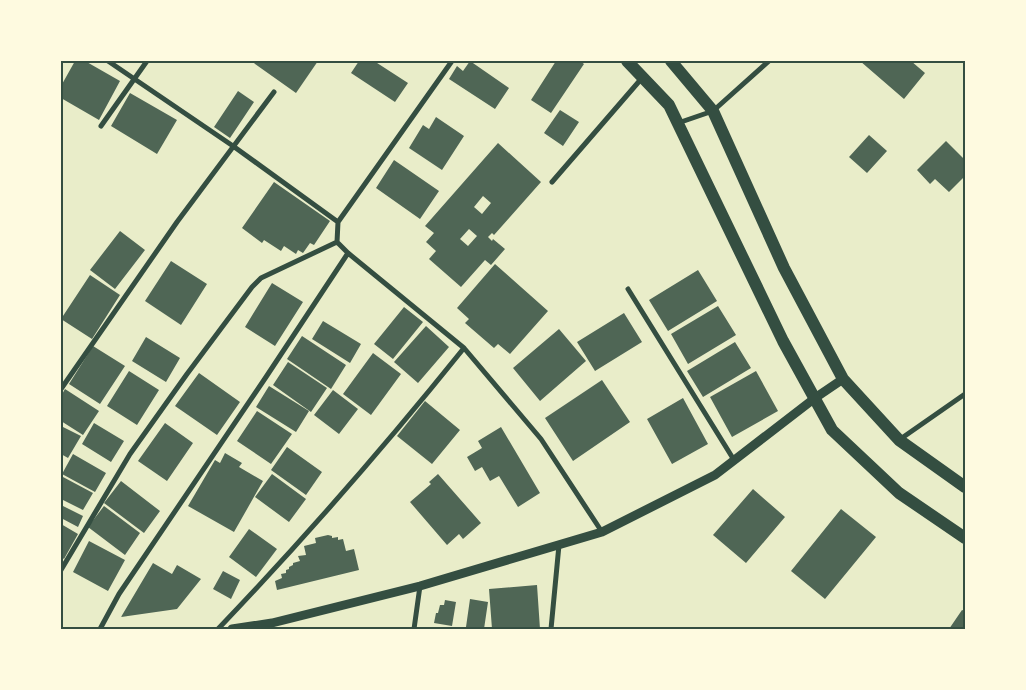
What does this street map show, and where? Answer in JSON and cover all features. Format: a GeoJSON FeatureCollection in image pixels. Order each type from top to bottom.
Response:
{"type":"FeatureCollection","features":[{"type":"Feature","properties":{"kind":"main road"},"geometry":{"type":"LineString","coordinates":[[627,61],[668,105],[783,341],[832,430],[899,493],[965,538]]}},
{"type":"Feature","properties":{"kind":"main road"},"geometry":{"type":"LineString","coordinates":[[671,61],[713,111],[784,268],[843,379],[899,440],[965,487]]}},
{"type":"Feature","properties":{"kind":"street"},"geometry":{"type":"LineString","coordinates":[[108,61],[233,146],[338,222]]}},
{"type":"Feature","properties":{"kind":"street"},"geometry":{"type":"LineString","coordinates":[[102,126],[147,61]]}},
{"type":"Feature","properties":{"kind":"street"},"geometry":{"type":"LineString","coordinates":[[452,61],[338,222],[337,242],[464,348],[541,439],[602,532]]}},
{"type":"Feature","properties":{"kind":"street"},"geometry":{"type":"LineString","coordinates":[[678,124],[713,111],[769,61]]}},
{"type":"Feature","properties":{"kind":"street"},"geometry":{"type":"LineString","coordinates":[[552,182],[643,78]]}},
{"type":"Feature","properties":{"kind":"street"},"geometry":{"type":"LineString","coordinates":[[61,389],[172,230],[274,92]]}},
{"type":"Feature","properties":{"kind":"street"},"geometry":{"type":"LineString","coordinates":[[61,570],[130,454],[252,287],[262,278],[337,242]]}},
{"type":"Feature","properties":{"kind":"street"},"geometry":{"type":"LineString","coordinates":[[100,629],[119,594],[348,253]]}},
{"type":"Feature","properties":{"kind":"street"},"geometry":{"type":"LineString","coordinates":[[628,289],[734,460]]}},
{"type":"Feature","properties":{"kind":"street"},"geometry":{"type":"LineString","coordinates":[[218,629],[284,560],[412,413],[464,348]]}},
{"type":"Feature","properties":{"kind":"street"},"geometry":{"type":"LineString","coordinates":[[232,629],[270,626],[420,586],[602,532],[715,475],[815,398],[843,379]]}},
{"type":"Feature","properties":{"kind":"street"},"geometry":{"type":"LineString","coordinates":[[899,440],[965,394]]}},
{"type":"Feature","properties":{"kind":"street"},"geometry":{"type":"LineString","coordinates":[[551,629],[559,545]]}},
{"type":"Feature","properties":{"kind":"street"},"geometry":{"type":"LineString","coordinates":[[414,629],[420,586]]}},
{"type":"Feature","properties":{"kind":"building"},"geometry":{"type":"Polygon","coordinates":[[[75,61],[85,61],[120,81],[99,120],[61,98],[61,86],[75,61]]]}},
{"type":"Feature","properties":{"kind":"building"},"geometry":{"type":"Polygon","coordinates":[[[251,61],[318,61],[296,93],[251,61]]]}},
{"type":"Feature","properties":{"kind":"building"},"geometry":{"type":"Polygon","coordinates":[[[359,61],[374,61],[408,83],[395,102],[351,73],[359,61]]]}},
{"type":"Feature","properties":{"kind":"building"},"geometry":{"type":"Polygon","coordinates":[[[470,61],[509,88],[495,109],[449,79],[457,66],[463,71],[470,61]]]}},
{"type":"Feature","properties":{"kind":"building"},"geometry":{"type":"Polygon","coordinates":[[[556,61],[580,61],[584,64],[551,113],[531,100],[556,61]]]}},
{"type":"Feature","properties":{"kind":"building"},"geometry":{"type":"Polygon","coordinates":[[[860,61],[911,61],[925,73],[904,99],[860,61]]]}},
{"type":"Feature","properties":{"kind":"building"},"geometry":{"type":"Polygon","coordinates":[[[238,91],[254,102],[230,138],[214,127],[238,91]]]}},
{"type":"Feature","properties":{"kind":"building"},"geometry":{"type":"Polygon","coordinates":[[[130,93],[177,120],[157,154],[111,126],[130,93]]]}},
{"type":"Feature","properties":{"kind":"building"},"geometry":{"type":"Polygon","coordinates":[[[560,110],[579,122],[563,146],[544,133],[560,110]]]}},
{"type":"Feature","properties":{"kind":"building"},"geometry":{"type":"Polygon","coordinates":[[[436,117],[464,136],[442,170],[409,148],[423,125],[429,129],[436,117]]]}},
{"type":"Feature","properties":{"kind":"building"},"geometry":{"type":"Polygon","coordinates":[[[869,135],[887,151],[867,173],[849,157],[869,135]]]}},
{"type":"Feature","properties":{"kind":"building"},"geometry":{"type":"Polygon","coordinates":[[[946,141],[965,160],[965,176],[949,192],[935,179],[930,184],[917,170],[946,141]]]}},
{"type":"Feature","properties":{"kind":"building"},"geometry":{"type":"Polygon","coordinates":[[[498,143],[541,182],[494,235],[492,233],[488,237],[505,249],[491,265],[485,260],[461,287],[429,259],[436,251],[426,242],[434,233],[425,226],[498,143]],[[483,196],[474,207],[482,214],[491,203],[483,196]],[[469,229],[460,239],[468,246],[477,236],[469,229]]]}},
{"type":"Feature","properties":{"kind":"building"},"geometry":{"type":"Polygon","coordinates":[[[394,160],[439,191],[420,219],[376,188],[394,160]]]}},
{"type":"Feature","properties":{"kind":"building"},"geometry":{"type":"Polygon","coordinates":[[[274,182],[330,221],[314,245],[310,243],[303,253],[298,250],[296,254],[284,246],[281,251],[264,240],[262,243],[242,228],[274,182]]]}},
{"type":"Feature","properties":{"kind":"building"},"geometry":{"type":"Polygon","coordinates":[[[120,231],[145,250],[115,289],[90,270],[120,231]]]}},
{"type":"Feature","properties":{"kind":"building"},"geometry":{"type":"Polygon","coordinates":[[[171,261],[207,284],[181,325],[145,301],[171,261]]]}},
{"type":"Feature","properties":{"kind":"building"},"geometry":{"type":"Polygon","coordinates":[[[495,264],[548,311],[510,354],[498,344],[494,348],[465,323],[469,319],[457,308],[495,264]]]}},
{"type":"Feature","properties":{"kind":"building"},"geometry":{"type":"Polygon","coordinates":[[[698,270],[717,301],[668,331],[649,300],[698,270]]]}},
{"type":"Feature","properties":{"kind":"building"},"geometry":{"type":"Polygon","coordinates":[[[90,275],[120,295],[92,339],[61,319],[90,275]]]}},
{"type":"Feature","properties":{"kind":"building"},"geometry":{"type":"Polygon","coordinates":[[[272,283],[303,302],[275,346],[245,327],[272,283]]]}},
{"type":"Feature","properties":{"kind":"building"},"geometry":{"type":"Polygon","coordinates":[[[718,306],[736,335],[688,364],[671,334],[718,306]]]}},
{"type":"Feature","properties":{"kind":"building"},"geometry":{"type":"Polygon","coordinates":[[[404,307],[423,322],[393,359],[374,344],[404,307]]]}},
{"type":"Feature","properties":{"kind":"building"},"geometry":{"type":"Polygon","coordinates":[[[624,313],[642,342],[595,371],[577,342],[624,313]]]}},
{"type":"Feature","properties":{"kind":"building"},"geometry":{"type":"Polygon","coordinates":[[[323,321],[361,344],[350,363],[312,339],[323,321]]]}},
{"type":"Feature","properties":{"kind":"building"},"geometry":{"type":"Polygon","coordinates":[[[426,326],[449,347],[418,383],[394,362],[426,326]]]}},
{"type":"Feature","properties":{"kind":"building"},"geometry":{"type":"Polygon","coordinates":[[[559,329],[586,361],[540,401],[513,368],[559,329]]]}},
{"type":"Feature","properties":{"kind":"building"},"geometry":{"type":"Polygon","coordinates":[[[302,336],[346,365],[331,389],[287,359],[302,336]]]}},
{"type":"Feature","properties":{"kind":"building"},"geometry":{"type":"Polygon","coordinates":[[[146,337],[180,358],[166,382],[132,361],[146,337]]]}},
{"type":"Feature","properties":{"kind":"building"},"geometry":{"type":"Polygon","coordinates":[[[735,342],[751,368],[703,397],[687,371],[735,342]]]}},
{"type":"Feature","properties":{"kind":"building"},"geometry":{"type":"Polygon","coordinates":[[[93,346],[125,366],[100,404],[69,384],[93,346]]]}},
{"type":"Feature","properties":{"kind":"building"},"geometry":{"type":"Polygon","coordinates":[[[373,353],[401,374],[371,415],[343,394],[373,353]]]}},
{"type":"Feature","properties":{"kind":"building"},"geometry":{"type":"Polygon","coordinates":[[[288,362],[327,388],[311,412],[273,385],[288,362]]]}},
{"type":"Feature","properties":{"kind":"building"},"geometry":{"type":"Polygon","coordinates":[[[129,371],[159,390],[137,425],[107,406],[129,371]]]}},
{"type":"Feature","properties":{"kind":"building"},"geometry":{"type":"Polygon","coordinates":[[[756,371],[778,411],[732,437],[710,397],[756,371]]]}},
{"type":"Feature","properties":{"kind":"building"},"geometry":{"type":"Polygon","coordinates":[[[199,373],[240,402],[217,435],[175,406],[199,373]]]}},
{"type":"Feature","properties":{"kind":"building"},"geometry":{"type":"Polygon","coordinates":[[[602,380],[630,422],[573,461],[545,418],[602,380]]]}},
{"type":"Feature","properties":{"kind":"building"},"geometry":{"type":"Polygon","coordinates":[[[269,386],[309,411],[296,432],[256,407],[269,386]]]}},
{"type":"Feature","properties":{"kind":"building"},"geometry":{"type":"Polygon","coordinates":[[[65,389],[99,411],[83,435],[61,421],[61,396],[65,389]]]}},
{"type":"Feature","properties":{"kind":"building"},"geometry":{"type":"Polygon","coordinates":[[[333,390],[358,409],[339,434],[314,415],[333,390]]]}},
{"type":"Feature","properties":{"kind":"building"},"geometry":{"type":"Polygon","coordinates":[[[683,398],[708,444],[672,464],[647,419],[683,398]]]}},
{"type":"Feature","properties":{"kind":"building"},"geometry":{"type":"Polygon","coordinates":[[[425,401],[460,430],[432,464],[397,436],[425,401]]]}},
{"type":"Feature","properties":{"kind":"building"},"geometry":{"type":"Polygon","coordinates":[[[257,411],[292,434],[271,464],[237,441],[257,411]]]}},
{"type":"Feature","properties":{"kind":"building"},"geometry":{"type":"Polygon","coordinates":[[[94,423],[124,441],[111,462],[82,444],[94,423]]]}},
{"type":"Feature","properties":{"kind":"building"},"geometry":{"type":"Polygon","coordinates":[[[165,423],[193,443],[167,481],[138,461],[165,423]]]}},
{"type":"Feature","properties":{"kind":"building"},"geometry":{"type":"Polygon","coordinates":[[[61,426],[81,436],[68,458],[61,454],[61,426]]]}},
{"type":"Feature","properties":{"kind":"building"},"geometry":{"type":"Polygon","coordinates":[[[501,427],[540,493],[518,507],[499,476],[490,481],[482,467],[475,471],[467,457],[482,448],[478,441],[501,427]]]}},
{"type":"Feature","properties":{"kind":"building"},"geometry":{"type":"Polygon","coordinates":[[[287,447],[322,472],[306,495],[271,470],[287,447]]]}},
{"type":"Feature","properties":{"kind":"building"},"geometry":{"type":"Polygon","coordinates":[[[225,453],[242,463],[239,467],[263,481],[234,532],[188,506],[215,460],[220,463],[225,453]]]}},
{"type":"Feature","properties":{"kind":"building"},"geometry":{"type":"Polygon","coordinates":[[[73,454],[106,473],[95,492],[62,474],[73,454]]]}},
{"type":"Feature","properties":{"kind":"building"},"geometry":{"type":"Polygon","coordinates":[[[272,474],[306,499],[289,522],[255,497],[272,474]]]}},
{"type":"Feature","properties":{"kind":"building"},"geometry":{"type":"Polygon","coordinates":[[[438,474],[481,523],[463,539],[459,534],[447,545],[410,502],[431,484],[429,482],[438,474]]]}},
{"type":"Feature","properties":{"kind":"building"},"geometry":{"type":"Polygon","coordinates":[[[63,477],[93,493],[83,510],[61,499],[61,481],[63,477]]]}},
{"type":"Feature","properties":{"kind":"building"},"geometry":{"type":"Polygon","coordinates":[[[121,481],[160,511],[144,533],[104,503],[121,481]]]}},
{"type":"Feature","properties":{"kind":"building"},"geometry":{"type":"Polygon","coordinates":[[[753,489],[785,517],[746,563],[713,535],[753,489]]]}},
{"type":"Feature","properties":{"kind":"building"},"geometry":{"type":"Polygon","coordinates":[[[61,505],[83,516],[78,527],[61,518],[61,505]]]}},
{"type":"Feature","properties":{"kind":"building"},"geometry":{"type":"Polygon","coordinates":[[[104,506],[140,533],[125,555],[88,527],[104,506]]]}},
{"type":"Feature","properties":{"kind":"building"},"geometry":{"type":"Polygon","coordinates":[[[841,509],[876,537],[825,599],[791,571],[841,509]]]}},
{"type":"Feature","properties":{"kind":"building"},"geometry":{"type":"Polygon","coordinates":[[[61,524],[78,534],[64,559],[61,557],[61,524]]]}},
{"type":"Feature","properties":{"kind":"building"},"geometry":{"type":"Polygon","coordinates":[[[249,529],[277,549],[256,577],[229,557],[249,529]]]}},
{"type":"Feature","properties":{"kind":"building"},"geometry":{"type":"Polygon","coordinates":[[[332,536],[332,538],[338,537],[338,540],[343,539],[346,551],[354,549],[359,570],[277,590],[275,581],[282,578],[281,574],[286,573],[286,570],[293,563],[300,561],[298,556],[306,555],[304,546],[316,543],[315,538],[332,536]]]}},
{"type":"Feature","properties":{"kind":"building"},"geometry":{"type":"Polygon","coordinates":[[[89,541],[125,560],[108,591],[73,572],[89,541]]]}},
{"type":"Feature","properties":{"kind":"building"},"geometry":{"type":"Polygon","coordinates":[[[153,563],[172,574],[177,565],[201,579],[177,609],[121,617],[153,563]]]}},
{"type":"Feature","properties":{"kind":"building"},"geometry":{"type":"Polygon","coordinates":[[[223,571],[240,580],[231,599],[213,589],[223,571]]]}},
{"type":"Feature","properties":{"kind":"building"},"geometry":{"type":"Polygon","coordinates":[[[537,585],[540,629],[492,629],[489,589],[537,585]]]}},
{"type":"Feature","properties":{"kind":"building"},"geometry":{"type":"Polygon","coordinates":[[[470,599],[488,602],[484,629],[466,627],[470,599]]]}},
{"type":"Feature","properties":{"kind":"building"},"geometry":{"type":"Polygon","coordinates":[[[445,600],[456,602],[452,626],[434,623],[436,613],[438,613],[440,605],[444,605],[445,600]]]}},
{"type":"Feature","properties":{"kind":"building"},"geometry":{"type":"Polygon","coordinates":[[[962,610],[965,611],[965,629],[949,629],[962,610]]]}}]}
